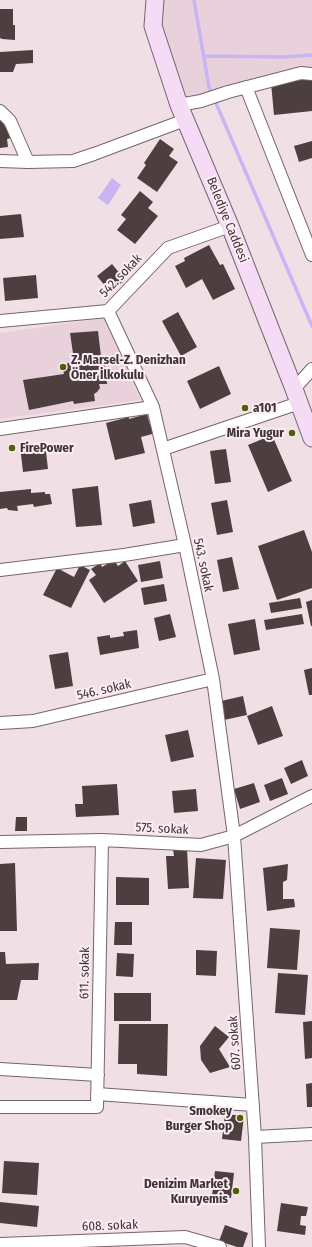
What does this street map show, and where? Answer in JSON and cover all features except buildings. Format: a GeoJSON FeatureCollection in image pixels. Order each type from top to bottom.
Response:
{"type":"FeatureCollection","features":[{"type":"Feature","properties":{"kind":"main road","name":"Belediye Caddesi"},"geometry":{"type":"LineString","coordinates":[[155,0],[153,26],[182,112],[230,226],[312,438]]}},
{"type":"Feature","properties":{"kind":"street"},"geometry":{"type":"LineString","coordinates":[[0,161],[28,162],[73,160],[94,154],[182,112],[201,101],[228,92],[301,73],[312,74]]}},
{"type":"Feature","properties":{"kind":"street"},"geometry":{"type":"LineString","coordinates":[[246,87],[312,255]]}},
{"type":"Feature","properties":{"kind":"street"},"geometry":{"type":"LineString","coordinates":[[0,111],[10,121],[28,162]]}},
{"type":"Feature","properties":{"kind":"street","name":"542. sokak"},"geometry":{"type":"LineString","coordinates":[[0,321],[108,311],[168,248],[230,226]]}},
{"type":"Feature","properties":{"kind":"street","name":"543. sokak"},"geometry":{"type":"LineString","coordinates":[[108,311],[153,407],[185,545],[213,679],[234,836]]}},
{"type":"Feature","properties":{"kind":"street"},"geometry":{"type":"LineString","coordinates":[[163,449],[297,396],[309,373]]}},
{"type":"Feature","properties":{"kind":"street"},"geometry":{"type":"LineString","coordinates":[[0,429],[153,407]]}},
{"type":"Feature","properties":{"kind":"street"},"geometry":{"type":"LineString","coordinates":[[0,570],[124,556],[185,545]]}},
{"type":"Feature","properties":{"kind":"street","name":"546. sokak"},"geometry":{"type":"LineString","coordinates":[[0,723],[33,721],[213,679]]}},
{"type":"Feature","properties":{"kind":"street","name":"575. sokak"},"geometry":{"type":"LineString","coordinates":[[0,842],[102,840],[200,845],[234,836],[312,796]]}},
{"type":"Feature","properties":{"kind":"street","name":"607. sokak"},"geometry":{"type":"LineString","coordinates":[[234,836],[256,1137],[259,1247]]}},
{"type":"Feature","properties":{"kind":"street","name":"611. sokak"},"geometry":{"type":"LineString","coordinates":[[0,1107],[97,1107],[102,840]]}},
{"type":"Feature","properties":{"kind":"street"},"geometry":{"type":"LineString","coordinates":[[0,1069],[98,1075]]}},
{"type":"Feature","properties":{"kind":"street"},"geometry":{"type":"LineString","coordinates":[[97,1094],[253,1105]]}},
{"type":"Feature","properties":{"kind":"street"},"geometry":{"type":"LineString","coordinates":[[256,1137],[312,1134]]}},
{"type":"Feature","properties":{"kind":"street","name":"608. sokak"},"geometry":{"type":"LineString","coordinates":[[0,1244],[185,1237],[220,1247]]}},
{"type":"Feature","properties":{"kind":"shaded area"},"geometry":{"type":"Polygon","coordinates":[[[155,0],[312,0],[312,74],[179,105],[155,0]]]}},
{"type":"Feature","properties":{"kind":"shaded area"},"geometry":{"type":"Polygon","coordinates":[[[112,178],[121,185],[108,205],[98,198],[112,178]]]}},
{"type":"Feature","properties":{"kind":"shaded area","name":"Z. Marsel-Z. Denizhan Öner İlkokulu"},"geometry":{"type":"Polygon","coordinates":[[[104,318],[141,400],[0,419],[0,333],[104,318]]]}},
{"type":"Feature","properties":{"kind":"waterway"},"geometry":{"type":"LineString","coordinates":[[194,0],[209,87],[312,326]]}},
{"type":"Feature","properties":{"kind":"waterway"},"geometry":{"type":"LineString","coordinates":[[204,56],[285,57],[312,55]]}},
{"type":"Feature","properties":{"kind":"place","name":"Z. Marsel-Z. Denizhan Öner İlkokulu"},"geometry":{"type":"Point","coordinates":[63,367]}},
{"type":"Feature","properties":{"kind":"place","name":"a101"},"geometry":{"type":"Point","coordinates":[245,408]}},
{"type":"Feature","properties":{"kind":"place","name":"Mira Yugur"},"geometry":{"type":"Point","coordinates":[292,433]}},
{"type":"Feature","properties":{"kind":"place","name":"FirePower"},"geometry":{"type":"Point","coordinates":[12,448]}},
{"type":"Feature","properties":{"kind":"place","name":"Smokey Burger Shop"},"geometry":{"type":"Point","coordinates":[240,1118]}},
{"type":"Feature","properties":{"kind":"place","name":"Denizim Market Kuruyemis"},"geometry":{"type":"Point","coordinates":[236,1191]}}]}
